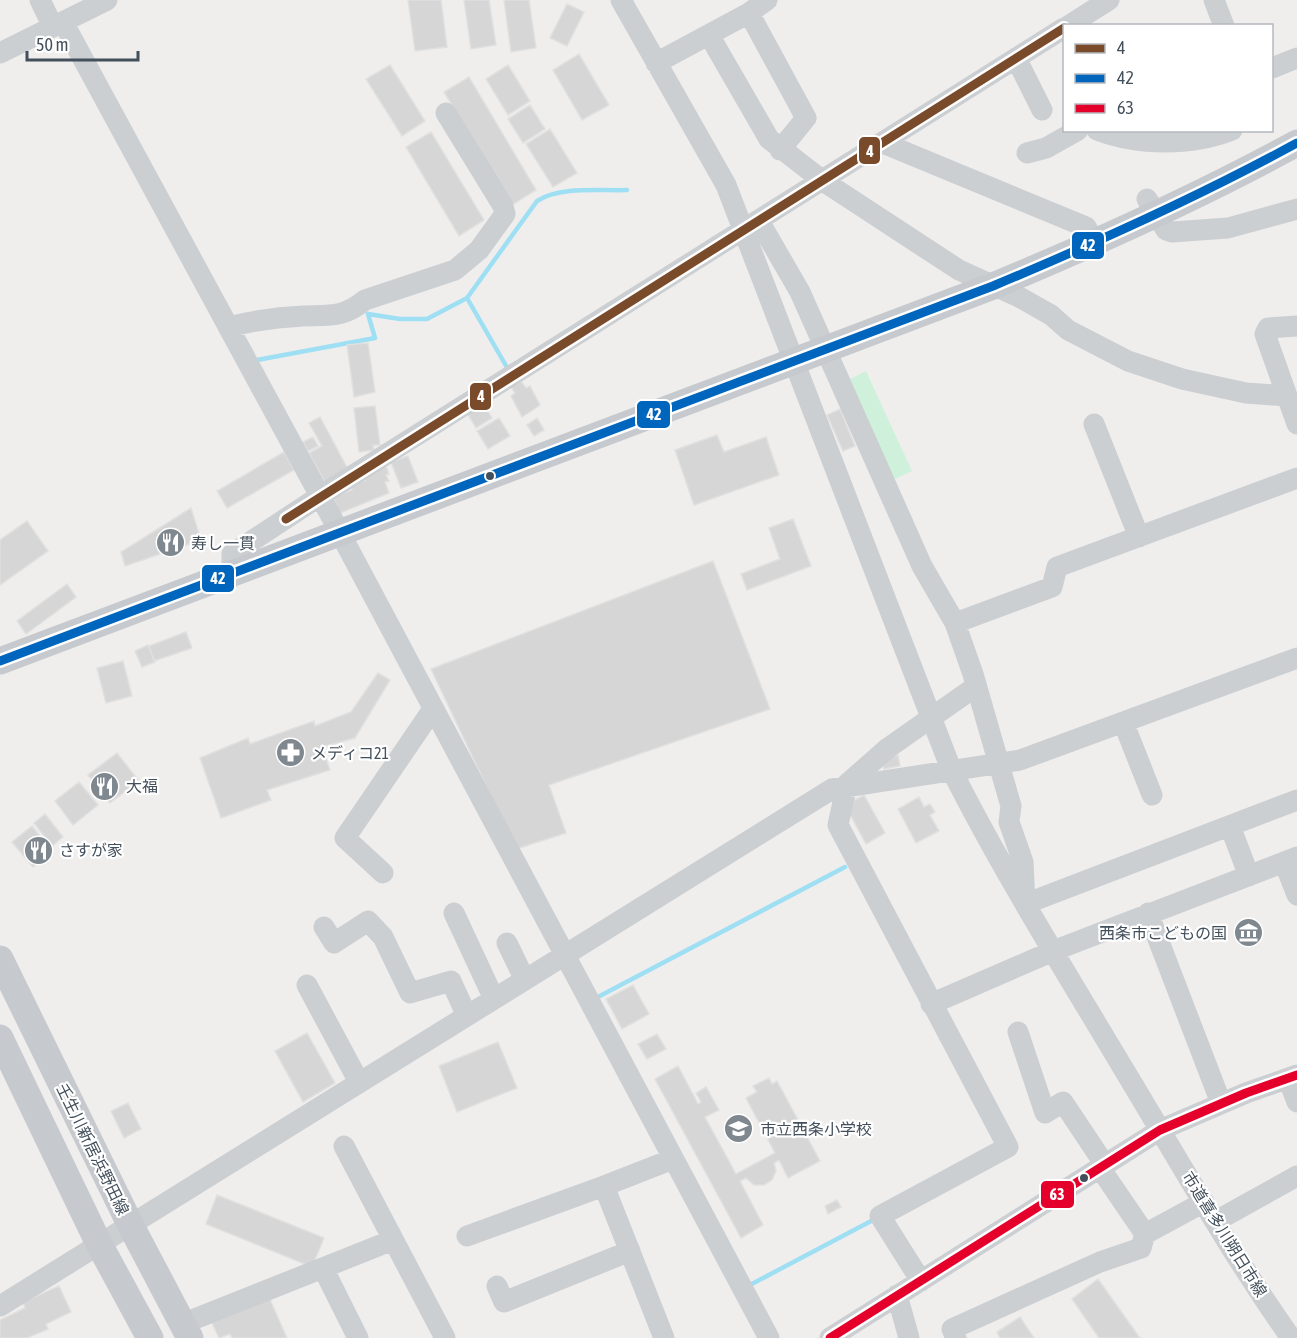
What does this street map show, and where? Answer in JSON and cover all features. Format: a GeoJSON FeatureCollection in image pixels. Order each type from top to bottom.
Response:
{"type":"FeatureCollection","features":[{"type":"Feature","properties":{"kind":"main road"},"geometry":{"type":"LineString","coordinates":[[0,661],[993,286],[1095,243],[1152,207],[1297,143]]}},
{"type":"Feature","properties":{"kind":"main road","name":"壬生川新居浜野田線"},"geometry":{"type":"LineString","coordinates":[[0,958],[130,1226],[186,1331]]}},
{"type":"Feature","properties":{"kind":"main road"},"geometry":{"type":"LineString","coordinates":[[0,1038],[99,1245],[150,1338]]}},
{"type":"Feature","properties":{"kind":"street"},"geometry":{"type":"LineString","coordinates":[[40,0],[58,24],[228,327],[769,1338]]}},
{"type":"Feature","properties":{"kind":"street"},"geometry":{"type":"LineString","coordinates":[[0,53],[107,0]]}},
{"type":"Feature","properties":{"kind":"street"},"geometry":{"type":"LineString","coordinates":[[621,0],[726,186],[800,292],[922,566],[955,623],[1011,806],[1009,822],[1023,862],[1025,904],[1297,800]]}},
{"type":"Feature","properties":{"kind":"street"},"geometry":{"type":"LineString","coordinates":[[656,63],[749,13],[767,0]]}},
{"type":"Feature","properties":{"kind":"street"},"geometry":{"type":"LineString","coordinates":[[1073,24],[1109,0]]}},
{"type":"Feature","properties":{"kind":"street"},"geometry":{"type":"LineString","coordinates":[[1214,0],[1223,24]]}},
{"type":"Feature","properties":{"kind":"street"},"geometry":{"type":"LineString","coordinates":[[749,13],[806,118],[780,150]]}},
{"type":"Feature","properties":{"kind":"street"},"geometry":{"type":"LineString","coordinates":[[232,574],[232,554],[320,496],[1063,30]]}},
{"type":"Feature","properties":{"kind":"street"},"geometry":{"type":"LineString","coordinates":[[710,35],[769,140],[823,181],[958,270],[1019,297],[1051,315],[1068,330],[1128,361],[1182,379],[1246,393],[1287,396]]}},
{"type":"Feature","properties":{"kind":"street"},"geometry":{"type":"LineString","coordinates":[[1016,58],[1042,110]]}},
{"type":"Feature","properties":{"kind":"street"},"geometry":{"type":"LineString","coordinates":[[1273,68],[1297,58]]}},
{"type":"Feature","properties":{"kind":"street"},"geometry":{"type":"LineString","coordinates":[[228,327],[303,316],[330,317],[354,309],[365,300],[454,270],[479,250],[505,214],[503,206],[446,113]]}},
{"type":"Feature","properties":{"kind":"street"},"geometry":{"type":"LineString","coordinates":[[1027,153],[1046,148],[1074,132]]}},
{"type":"Feature","properties":{"kind":"street"},"geometry":{"type":"LineString","coordinates":[[1103,132],[1115,136],[1174,143],[1196,142],[1226,132]]}},
{"type":"Feature","properties":{"kind":"street"},"geometry":{"type":"LineString","coordinates":[[883,143],[1086,227],[1095,243]]}},
{"type":"Feature","properties":{"kind":"street"},"geometry":{"type":"LineString","coordinates":[[1152,207],[1166,230],[1200,232],[1265,220],[1297,209]]}},
{"type":"Feature","properties":{"kind":"street","name":"市道喜多川朔日市線"},"geometry":{"type":"LineString","coordinates":[[752,226],[794,362],[951,769],[1025,904],[1215,1221],[1291,1335]]}},
{"type":"Feature","properties":{"kind":"street"},"geometry":{"type":"LineString","coordinates":[[1297,326],[1268,328],[1265,334],[1297,424]]}},
{"type":"Feature","properties":{"kind":"street"},"geometry":{"type":"LineString","coordinates":[[1094,424],[1138,537]]}},
{"type":"Feature","properties":{"kind":"street"},"geometry":{"type":"LineString","coordinates":[[955,623],[1052,587],[1057,567],[1297,478]]}},
{"type":"Feature","properties":{"kind":"street"},"geometry":{"type":"LineString","coordinates":[[0,1306],[815,798],[847,784],[1020,760],[1124,724],[1297,658]]}},
{"type":"Feature","properties":{"kind":"street"},"geometry":{"type":"LineString","coordinates":[[921,1281],[880,1216],[1008,1147],[838,825],[847,784],[888,748],[975,687]]}},
{"type":"Feature","properties":{"kind":"street"},"geometry":{"type":"LineString","coordinates":[[383,873],[345,838],[433,709]]}},
{"type":"Feature","properties":{"kind":"street"},"geometry":{"type":"LineString","coordinates":[[1124,724],[1152,795]]}},
{"type":"Feature","properties":{"kind":"street"},"geometry":{"type":"LineString","coordinates":[[1230,826],[1249,876]]}},
{"type":"Feature","properties":{"kind":"street"},"geometry":{"type":"LineString","coordinates":[[932,1004],[1053,951],[1291,860],[1297,895]]}},
{"type":"Feature","properties":{"kind":"street"},"geometry":{"type":"LineString","coordinates":[[454,913],[494,999]]}},
{"type":"Feature","properties":{"kind":"street"},"geometry":{"type":"LineString","coordinates":[[1148,913],[1221,1103]]}},
{"type":"Feature","properties":{"kind":"street"},"geometry":{"type":"LineString","coordinates":[[324,927],[334,943],[368,921],[383,937],[410,993],[451,981],[467,1016]]}},
{"type":"Feature","properties":{"kind":"street"},"geometry":{"type":"LineString","coordinates":[[507,943],[525,980]]}},
{"type":"Feature","properties":{"kind":"street"},"geometry":{"type":"LineString","coordinates":[[307,985],[359,1082]]}},
{"type":"Feature","properties":{"kind":"street"},"geometry":{"type":"LineString","coordinates":[[956,1338],[952,1329],[1100,1262],[1141,1248],[1144,1234],[1063,1102],[1045,1113],[1018,1032]]}},
{"type":"Feature","properties":{"kind":"street"},"geometry":{"type":"LineString","coordinates":[[830,1338],[1161,1130],[1221,1103],[1293,1077],[1297,1102]]}},
{"type":"Feature","properties":{"kind":"street"},"geometry":{"type":"LineString","coordinates":[[344,1146],[445,1338]]}},
{"type":"Feature","properties":{"kind":"street"},"geometry":{"type":"LineString","coordinates":[[467,1236],[673,1159]]}},
{"type":"Feature","properties":{"kind":"street"},"geometry":{"type":"LineString","coordinates":[[1215,1221],[1297,1176]]}},
{"type":"Feature","properties":{"kind":"street"},"geometry":{"type":"LineString","coordinates":[[604,1186],[664,1338]]}},
{"type":"Feature","properties":{"kind":"street"},"geometry":{"type":"LineString","coordinates":[[1144,1234],[1204,1202]]}},
{"type":"Feature","properties":{"kind":"street"},"geometry":{"type":"LineString","coordinates":[[186,1331],[323,1268],[393,1240]]}},
{"type":"Feature","properties":{"kind":"street"},"geometry":{"type":"LineString","coordinates":[[497,1286],[504,1302],[630,1251]]}},
{"type":"Feature","properties":{"kind":"street"},"geometry":{"type":"LineString","coordinates":[[323,1268],[358,1338]]}},
{"type":"Feature","properties":{"kind":"street"},"geometry":{"type":"LineString","coordinates":[[897,1295],[909,1338]]}},
{"type":"Feature","properties":{"kind":"green space"},"geometry":{"type":"Polygon","coordinates":[[[866,371],[912,471],[889,482],[844,382],[866,371]]]}},
{"type":"Feature","properties":{"kind":"building"},"geometry":{"type":"Polygon","coordinates":[[[408,0],[441,0],[447,47],[415,51],[408,0]]]}},
{"type":"Feature","properties":{"kind":"building"},"geometry":{"type":"Polygon","coordinates":[[[464,0],[489,0],[496,45],[471,49],[464,0]]]}},
{"type":"Feature","properties":{"kind":"building"},"geometry":{"type":"Polygon","coordinates":[[[504,0],[529,0],[536,48],[511,52],[504,0]]]}},
{"type":"Feature","properties":{"kind":"building"},"geometry":{"type":"Polygon","coordinates":[[[567,4],[584,12],[567,46],[550,38],[567,4]]]}},
{"type":"Feature","properties":{"kind":"building"},"geometry":{"type":"Polygon","coordinates":[[[579,54],[609,105],[582,120],[553,70],[579,54]]]}},
{"type":"Feature","properties":{"kind":"building"},"geometry":{"type":"Polygon","coordinates":[[[390,65],[425,121],[402,136],[366,79],[390,65]]]}},
{"type":"Feature","properties":{"kind":"building"},"geometry":{"type":"Polygon","coordinates":[[[508,65],[530,101],[508,115],[486,79],[508,65]]]}},
{"type":"Feature","properties":{"kind":"building"},"geometry":{"type":"Polygon","coordinates":[[[469,77],[536,190],[512,205],[444,92],[469,77]]]}},
{"type":"Feature","properties":{"kind":"building"},"geometry":{"type":"Polygon","coordinates":[[[530,105],[545,129],[523,143],[508,119],[530,105]]]}},
{"type":"Feature","properties":{"kind":"building"},"geometry":{"type":"Polygon","coordinates":[[[550,129],[577,173],[553,187],[526,144],[550,129]]]}},
{"type":"Feature","properties":{"kind":"building"},"geometry":{"type":"Polygon","coordinates":[[[431,132],[484,220],[459,236],[406,147],[431,132]]]}},
{"type":"Feature","properties":{"kind":"building"},"geometry":{"type":"Polygon","coordinates":[[[368,343],[375,392],[354,397],[347,345],[368,343]]]}},
{"type":"Feature","properties":{"kind":"building"},"geometry":{"type":"Polygon","coordinates":[[[521,381],[526,388],[530,386],[540,405],[522,417],[511,396],[515,393],[511,387],[521,381]]]}},
{"type":"Feature","properties":{"kind":"building"},"geometry":{"type":"Polygon","coordinates":[[[483,404],[492,418],[476,428],[467,413],[483,404]]]}},
{"type":"Feature","properties":{"kind":"building"},"geometry":{"type":"Polygon","coordinates":[[[375,406],[380,445],[373,445],[374,450],[359,452],[354,408],[375,406]]]}},
{"type":"Feature","properties":{"kind":"building"},"geometry":{"type":"Polygon","coordinates":[[[840,409],[855,446],[843,451],[827,415],[840,409]]]}},
{"type":"Feature","properties":{"kind":"building"},"geometry":{"type":"Polygon","coordinates":[[[320,417],[349,471],[326,484],[309,453],[322,446],[309,423],[320,417]]]}},
{"type":"Feature","properties":{"kind":"building"},"geometry":{"type":"Polygon","coordinates":[[[499,418],[510,436],[488,449],[477,431],[499,418]]]}},
{"type":"Feature","properties":{"kind":"building"},"geometry":{"type":"Polygon","coordinates":[[[537,418],[544,430],[534,436],[527,425],[537,418]]]}},
{"type":"Feature","properties":{"kind":"building"},"geometry":{"type":"Polygon","coordinates":[[[717,435],[724,452],[766,437],[779,475],[694,505],[675,450],[717,435]]]}},
{"type":"Feature","properties":{"kind":"building"},"geometry":{"type":"Polygon","coordinates":[[[313,437],[318,446],[308,451],[303,442],[313,437]]]}},
{"type":"Feature","properties":{"kind":"building"},"geometry":{"type":"Polygon","coordinates":[[[284,452],[294,470],[227,508],[217,491],[284,452]]]}},
{"type":"Feature","properties":{"kind":"building"},"geometry":{"type":"Polygon","coordinates":[[[408,456],[418,482],[401,488],[391,462],[408,456]]]}},
{"type":"Feature","properties":{"kind":"building"},"geometry":{"type":"Polygon","coordinates":[[[386,466],[389,481],[385,482],[389,493],[340,513],[333,497],[352,490],[350,486],[366,480],[365,477],[386,466]]]}},
{"type":"Feature","properties":{"kind":"building"},"geometry":{"type":"Polygon","coordinates":[[[191,508],[201,540],[125,566],[121,552],[191,508]]]}},
{"type":"Feature","properties":{"kind":"building"},"geometry":{"type":"Polygon","coordinates":[[[793,519],[811,566],[747,590],[741,574],[780,559],[769,528],[793,519]]]}},
{"type":"Feature","properties":{"kind":"building"},"geometry":{"type":"Polygon","coordinates":[[[27,521],[48,551],[0,585],[0,540],[27,521]]]}},
{"type":"Feature","properties":{"kind":"building"},"geometry":{"type":"Polygon","coordinates":[[[713,561],[770,709],[549,785],[566,833],[516,849],[431,669],[713,561]]]}},
{"type":"Feature","properties":{"kind":"building"},"geometry":{"type":"Polygon","coordinates":[[[67,584],[76,597],[26,634],[17,621],[67,584]]]}},
{"type":"Feature","properties":{"kind":"building"},"geometry":{"type":"Polygon","coordinates":[[[186,632],[192,648],[154,661],[149,646],[186,632]]]}},
{"type":"Feature","properties":{"kind":"building"},"geometry":{"type":"Polygon","coordinates":[[[148,645],[155,662],[142,667],[135,651],[148,645]]]}},
{"type":"Feature","properties":{"kind":"building"},"geometry":{"type":"Polygon","coordinates":[[[123,661],[132,696],[106,703],[97,668],[123,661]]]}},
{"type":"Feature","properties":{"kind":"building"},"geometry":{"type":"Polygon","coordinates":[[[378,673],[390,680],[355,738],[322,747],[330,770],[267,790],[271,800],[221,818],[200,758],[248,738],[250,744],[314,721],[315,726],[351,712],[378,673]]]}},
{"type":"Feature","properties":{"kind":"building"},"geometry":{"type":"Polygon","coordinates":[[[117,753],[139,781],[110,803],[88,775],[117,753]]]}},
{"type":"Feature","properties":{"kind":"building"},"geometry":{"type":"Polygon","coordinates":[[[898,755],[900,766],[884,769],[882,758],[898,755]]]}},
{"type":"Feature","properties":{"kind":"building"},"geometry":{"type":"Polygon","coordinates":[[[79,782],[98,805],[73,825],[55,801],[79,782]]]}},
{"type":"Feature","properties":{"kind":"building"},"geometry":{"type":"Polygon","coordinates":[[[864,795],[885,833],[866,844],[845,805],[864,795]]]}},
{"type":"Feature","properties":{"kind":"building"},"geometry":{"type":"Polygon","coordinates":[[[919,797],[924,807],[930,804],[935,812],[930,815],[939,831],[916,843],[898,809],[919,797]]]}},
{"type":"Feature","properties":{"kind":"building"},"geometry":{"type":"Polygon","coordinates":[[[45,814],[63,837],[52,846],[34,823],[45,814]]]}},
{"type":"Feature","properties":{"kind":"building"},"geometry":{"type":"Polygon","coordinates":[[[32,826],[52,851],[33,867],[12,842],[32,826]]]}},
{"type":"Feature","properties":{"kind":"building"},"geometry":{"type":"Polygon","coordinates":[[[633,985],[649,1014],[622,1029],[606,999],[633,985]]]}},
{"type":"Feature","properties":{"kind":"building"},"geometry":{"type":"Polygon","coordinates":[[[307,1033],[335,1083],[303,1102],[275,1051],[307,1033]]]}},
{"type":"Feature","properties":{"kind":"building"},"geometry":{"type":"Polygon","coordinates":[[[657,1034],[666,1049],[647,1059],[638,1044],[657,1034]]]}},
{"type":"Feature","properties":{"kind":"building"},"geometry":{"type":"Polygon","coordinates":[[[498,1042],[517,1088],[457,1112],[439,1066],[498,1042]]]}},
{"type":"Feature","properties":{"kind":"building"},"geometry":{"type":"Polygon","coordinates":[[[678,1066],[698,1104],[701,1102],[696,1093],[706,1087],[719,1110],[705,1117],[736,1174],[775,1153],[746,1098],[757,1092],[753,1086],[769,1078],[772,1084],[777,1081],[820,1161],[788,1178],[779,1160],[774,1163],[776,1171],[772,1180],[764,1185],[754,1185],[746,1178],[740,1181],[763,1225],[741,1238],[655,1079],[678,1066]]]}},
{"type":"Feature","properties":{"kind":"building"},"geometry":{"type":"Polygon","coordinates":[[[128,1103],[141,1129],[124,1138],[111,1111],[128,1103]]]}},
{"type":"Feature","properties":{"kind":"building"},"geometry":{"type":"Polygon","coordinates":[[[217,1195],[324,1238],[312,1267],[206,1224],[217,1195]]]}},
{"type":"Feature","properties":{"kind":"building"},"geometry":{"type":"Polygon","coordinates":[[[837,1200],[841,1207],[828,1214],[825,1206],[837,1200]]]}},
{"type":"Feature","properties":{"kind":"building"},"geometry":{"type":"Polygon","coordinates":[[[1098,1279],[1140,1338],[1099,1338],[1072,1299],[1098,1279]]]}},
{"type":"Feature","properties":{"kind":"building"},"geometry":{"type":"Polygon","coordinates":[[[59,1286],[71,1312],[46,1324],[48,1329],[27,1338],[0,1338],[0,1320],[25,1308],[23,1302],[59,1286]]]}},
{"type":"Feature","properties":{"kind":"building"},"geometry":{"type":"Polygon","coordinates":[[[268,1295],[287,1338],[232,1338],[230,1334],[219,1338],[211,1321],[268,1295]]]}},
{"type":"Feature","properties":{"kind":"building"},"geometry":{"type":"Polygon","coordinates":[[[1020,1317],[1034,1338],[1000,1338],[997,1332],[1020,1317]]]}},
{"type":"Feature","properties":{"kind":"waterway"},"geometry":{"type":"LineString","coordinates":[[257,360],[375,338],[368,314],[400,319],[427,319],[467,298],[537,201],[546,196],[568,191],[627,190]]}},
{"type":"Feature","properties":{"kind":"waterway"},"geometry":{"type":"LineString","coordinates":[[467,298],[509,371]]}},
{"type":"Feature","properties":{"kind":"waterway"},"geometry":{"type":"LineString","coordinates":[[596,998],[845,867]]}},
{"type":"Feature","properties":{"kind":"waterway"},"geometry":{"type":"LineString","coordinates":[[748,1286],[873,1220]]}},
{"type":"Feature","properties":{"kind":"transit line","name":"4"},"geometry":{"type":"LineString","coordinates":[[286,519],[1063,29]]}},
{"type":"Feature","properties":{"kind":"transit line","name":"42"},"geometry":{"type":"LineString","coordinates":[[0,661],[993,286],[1146,219],[1297,143]]}},
{"type":"Feature","properties":{"kind":"transit line","name":"63"},"geometry":{"type":"LineString","coordinates":[[830,1338],[1160,1130],[1246,1093],[1297,1075]]}},
{"type":"Feature","properties":{"kind":"place","name":"寿し一貫"},"geometry":{"type":"Point","coordinates":[170,543]}},
{"type":"Feature","properties":{"kind":"place","name":"メディコ21"},"geometry":{"type":"Point","coordinates":[290,753]}},
{"type":"Feature","properties":{"kind":"place","name":"大福"},"geometry":{"type":"Point","coordinates":[105,786]}},
{"type":"Feature","properties":{"kind":"place","name":"さすが家"},"geometry":{"type":"Point","coordinates":[38,850]}},
{"type":"Feature","properties":{"kind":"place","name":"西条市こどもの国"},"geometry":{"type":"Point","coordinates":[1248,933]}},
{"type":"Feature","properties":{"kind":"place","name":"市立西条小学校"},"geometry":{"type":"Point","coordinates":[739,1129]}}]}
